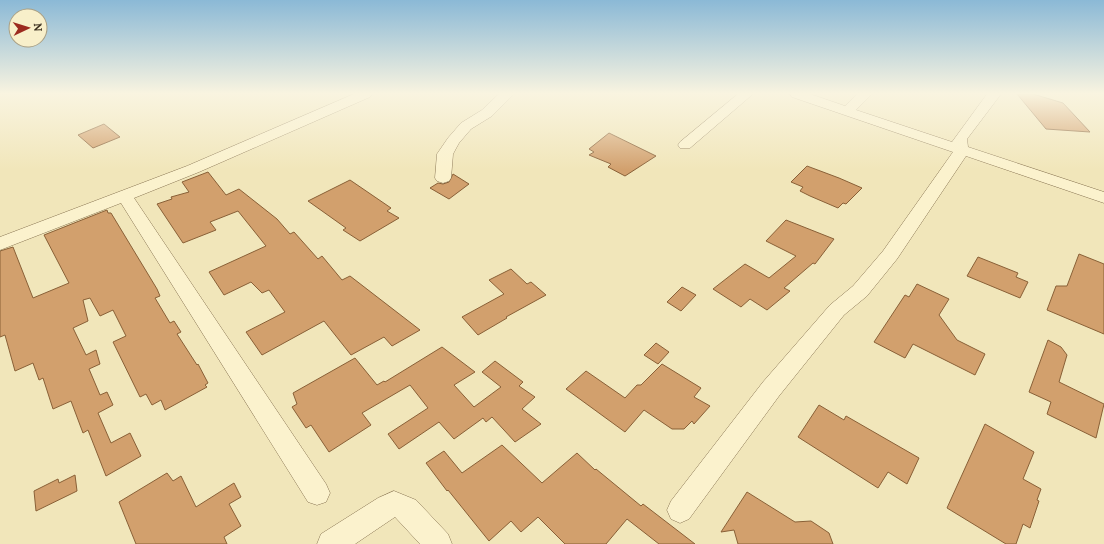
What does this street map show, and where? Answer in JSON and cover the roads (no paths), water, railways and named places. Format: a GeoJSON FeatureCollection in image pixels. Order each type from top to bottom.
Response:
{"type":"FeatureCollection","features":[{"type":"Feature","properties":{"kind":"street"},"geometry":{"type":"LineString","coordinates":[[0,244],[193,169],[307,119]]}},
{"type":"Feature","properties":{"kind":"street"},"geometry":{"type":"LineString","coordinates":[[443,178],[445,154],[453,141],[466,126],[477,119]]}},
{"type":"Feature","properties":{"kind":"street"},"geometry":{"type":"LineString","coordinates":[[686,146],[717,119]]}},
{"type":"Feature","properties":{"kind":"street"},"geometry":{"type":"LineString","coordinates":[[872,119],[1104,198]]}},
{"type":"Feature","properties":{"kind":"street"},"geometry":{"type":"LineString","coordinates":[[962,150],[959,145],[960,139],[975,119]]}},
{"type":"Feature","properties":{"kind":"street"},"geometry":{"type":"LineString","coordinates":[[680,510],[771,389],[837,310],[860,292],[890,255],[962,150]]}},
{"type":"Feature","properties":{"kind":"street"},"geometry":{"type":"LineString","coordinates":[[124,195],[317,493]]}},
{"type":"Feature","properties":{"kind":"street"},"geometry":{"type":"LineString","coordinates":[[331,544],[386,507],[394,504],[407,509],[438,544]]}}]}
